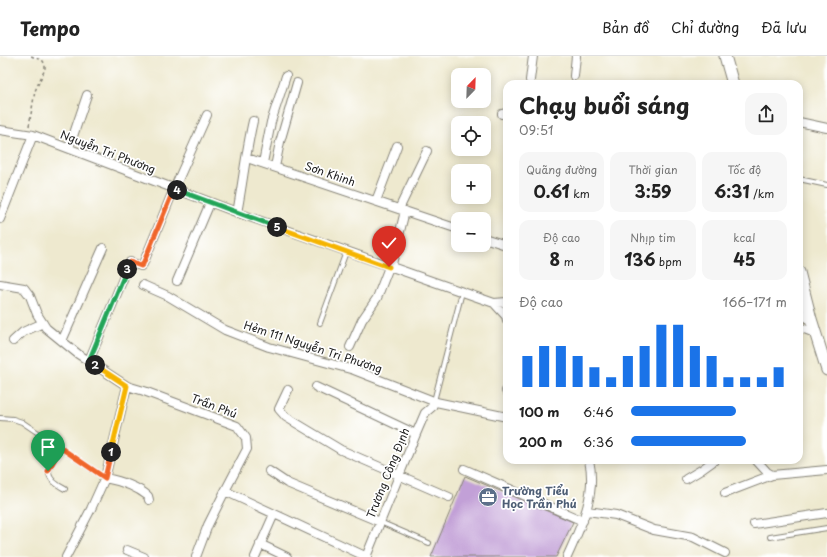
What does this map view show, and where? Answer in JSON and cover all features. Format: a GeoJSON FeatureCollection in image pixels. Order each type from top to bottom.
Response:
{"type":"FeatureCollection","features":[{"type":"Feature","properties":{"kind":"street"},"geometry":{"type":"LineString","coordinates":[[530,80],[533,56]]}},
{"type":"Feature","properties":{"kind":"street"},"geometry":{"type":"LineString","coordinates":[[574,76],[576,56]]}},
{"type":"Feature","properties":{"kind":"street"},"geometry":{"type":"LineString","coordinates":[[725,56],[732,80]]}},
{"type":"Feature","properties":{"kind":"street"},"geometry":{"type":"LineString","coordinates":[[263,163],[271,122],[286,76]]}},
{"type":"Feature","properties":{"kind":"street"},"geometry":{"type":"LineString","coordinates":[[275,167],[280,142],[297,83]]}},
{"type":"Feature","properties":{"kind":"street"},"geometry":{"type":"LineString","coordinates":[[69,148],[87,95]]}},
{"type":"Feature","properties":{"kind":"street"},"geometry":{"type":"LineString","coordinates":[[89,361],[130,262],[141,266],[143,264],[207,115]]}},
{"type":"Feature","properties":{"kind":"street"},"geometry":{"type":"LineString","coordinates":[[237,213],[253,121]]}},
{"type":"Feature","properties":{"kind":"street"},"geometry":{"type":"LineString","coordinates":[[803,123],[827,128]]}},
{"type":"Feature","properties":{"kind":"street","name":"Nguyễn Tri Phương"},"geometry":{"type":"LineString","coordinates":[[0,130],[30,134],[69,148],[237,213],[494,303],[503,313]]}},
{"type":"Feature","properties":{"kind":"street"},"geometry":{"type":"LineString","coordinates":[[0,219],[30,134]]}},
{"type":"Feature","properties":{"kind":"street"},"geometry":{"type":"LineString","coordinates":[[376,201],[397,146]]}},
{"type":"Feature","properties":{"kind":"street"},"geometry":{"type":"LineString","coordinates":[[350,347],[362,320],[377,298],[390,267],[402,210],[427,151]]}},
{"type":"Feature","properties":{"kind":"street","name":"Sơn Khinh"},"geometry":{"type":"LineString","coordinates":[[247,158],[451,227]]}},
{"type":"Feature","properties":{"kind":"street"},"geometry":{"type":"LineString","coordinates":[[177,281],[210,203]]}},
{"type":"Feature","properties":{"kind":"street"},"geometry":{"type":"LineString","coordinates":[[491,240],[503,244]]}},
{"type":"Feature","properties":{"kind":"street"},"geometry":{"type":"LineString","coordinates":[[62,341],[103,248]]}},
{"type":"Feature","properties":{"kind":"street","name":"Trần Phú"},"geometry":{"type":"LineString","coordinates":[[0,284],[24,288],[30,296],[37,314],[46,328],[89,361],[127,386],[237,426],[246,438],[247,449],[208,525],[196,557]]}},
{"type":"Feature","properties":{"kind":"street","name":"Hẻm 111 Nguyễn Tri Phương"},"geometry":{"type":"LineString","coordinates":[[143,285],[168,296],[225,330],[269,346],[354,370],[434,401],[503,416]]}},
{"type":"Feature","properties":{"kind":"street"},"geometry":{"type":"LineString","coordinates":[[803,288],[815,332],[824,346],[827,370]]}},
{"type":"Feature","properties":{"kind":"street"},"geometry":{"type":"LineString","coordinates":[[494,303],[503,302]]}},
{"type":"Feature","properties":{"kind":"street"},"geometry":{"type":"LineString","coordinates":[[803,316],[811,319]]}},
{"type":"Feature","properties":{"kind":"street"},"geometry":{"type":"LineString","coordinates":[[13,341],[22,332],[43,323]]}},
{"type":"Feature","properties":{"kind":"street"},"geometry":{"type":"LineString","coordinates":[[803,329],[815,332]]}},
{"type":"Feature","properties":{"kind":"street"},"geometry":{"type":"LineString","coordinates":[[66,557],[105,478],[127,386]]}},
{"type":"Feature","properties":{"kind":"street"},"geometry":{"type":"LineString","coordinates":[[316,387],[416,434]]}},
{"type":"Feature","properties":{"kind":"street"},"geometry":{"type":"LineString","coordinates":[[288,390],[279,409],[286,417],[341,450],[449,497]]}},
{"type":"Feature","properties":{"kind":"street","name":"Trương Công Định"},"geometry":{"type":"LineString","coordinates":[[366,557],[416,434],[426,413],[432,407],[434,401]]}},
{"type":"Feature","properties":{"kind":"street"},"geometry":{"type":"LineString","coordinates":[[567,557],[587,511],[592,474],[590,464]]}},
{"type":"Feature","properties":{"kind":"street"},"geometry":{"type":"LineString","coordinates":[[686,479],[709,464]]}},
{"type":"Feature","properties":{"kind":"street"},"geometry":{"type":"LineString","coordinates":[[760,464],[772,475]]}},
{"type":"Feature","properties":{"kind":"street"},"geometry":{"type":"LineString","coordinates":[[464,469],[583,521]]}},
{"type":"Feature","properties":{"kind":"street"},"geometry":{"type":"LineString","coordinates":[[725,493],[772,475],[827,470]]}},
{"type":"Feature","properties":{"kind":"street"},"geometry":{"type":"LineString","coordinates":[[269,471],[288,482],[380,522]]}},
{"type":"Feature","properties":{"kind":"street"},"geometry":{"type":"LineString","coordinates":[[105,478],[117,480],[136,487],[148,496],[149,500]]}},
{"type":"Feature","properties":{"kind":"street"},"geometry":{"type":"LineString","coordinates":[[225,491],[366,557]]}},
{"type":"Feature","properties":{"kind":"street"},"geometry":{"type":"LineString","coordinates":[[587,511],[616,515],[654,530],[693,538],[725,553]]}},
{"type":"Feature","properties":{"kind":"street"},"geometry":{"type":"LineString","coordinates":[[754,524],[827,513]]}},
{"type":"Feature","properties":{"kind":"street"},"geometry":{"type":"LineString","coordinates":[[255,557],[274,514]]}},
{"type":"Feature","properties":{"kind":"street"},"geometry":{"type":"LineString","coordinates":[[260,544],[287,557]]}},
{"type":"Feature","properties":{"kind":"street"},"geometry":{"type":"LineString","coordinates":[[126,550],[144,557]]}},
{"type":"Feature","properties":{"kind":"lane"},"geometry":{"type":"LineString","coordinates":[[803,180],[827,185]]}},
{"type":"Feature","properties":{"kind":"lane"},"geometry":{"type":"LineString","coordinates":[[320,322],[346,252]]}},
{"type":"Feature","properties":{"kind":"lane"},"geometry":{"type":"LineString","coordinates":[[434,401],[462,291]]}},
{"type":"Feature","properties":{"kind":"lane"},"geometry":{"type":"LineString","coordinates":[[0,418],[13,419],[22,422],[105,478]]}},
{"type":"Feature","properties":{"kind":"lane"},"geometry":{"type":"LineString","coordinates":[[61,448],[48,471],[49,476],[55,484],[65,489]]}},
{"type":"Feature","properties":{"kind":"lane"},"geometry":{"type":"LineString","coordinates":[[380,522],[430,543]]}},
{"type":"Feature","properties":{"kind":"lane"},"geometry":{"type":"LineString","coordinates":[[770,537],[827,528]]}},
{"type":"Feature","properties":{"kind":"path"},"geometry":{"type":"LineString","coordinates":[[30,134],[35,91],[45,69],[45,64],[43,61],[31,56]]}},
{"type":"Feature","properties":{"kind":"building","name":"Trường Tiểu Học Trần Phú"},"geometry":{"type":"Polygon","coordinates":[[[465,476],[573,522],[556,557],[431,557],[465,476]]]}},
{"type":"Feature","properties":{"kind":"place","name":"Trường Tiểu Học Trần Phú"},"geometry":{"type":"Point","coordinates":[488,497]}},
{"type":"Feature","properties":{"kind":"route"},"geometry":{"type":"LineString","coordinates":[[48,471],[61,448],[105,478],[127,386],[89,361],[130,262],[142,266],[174,189],[389,267]]}}]}
